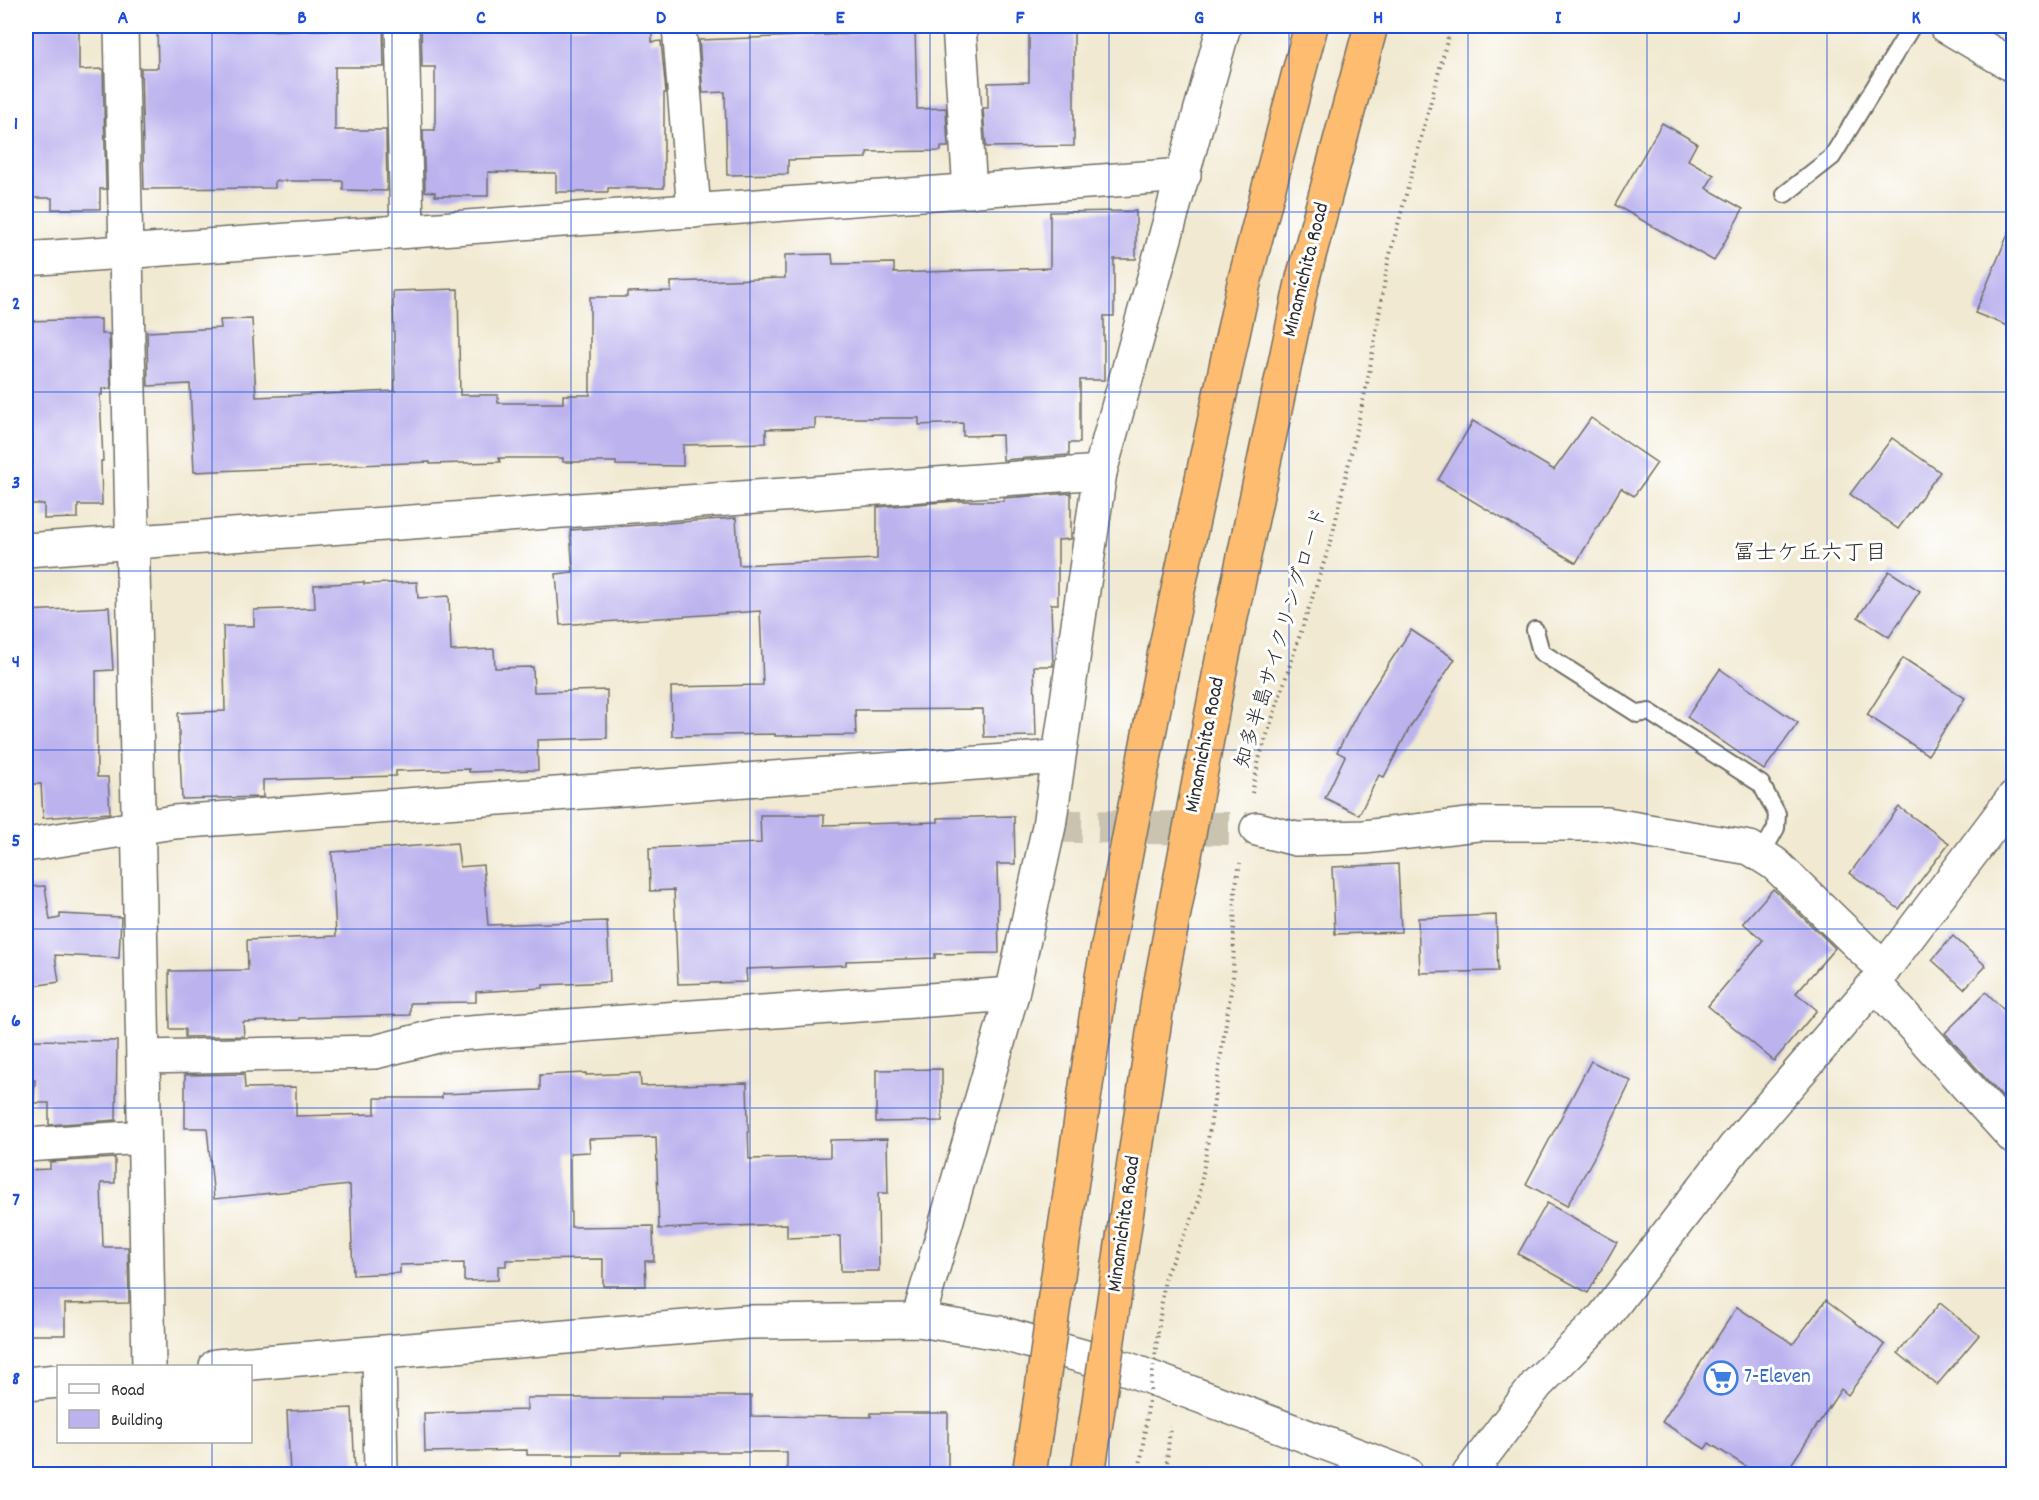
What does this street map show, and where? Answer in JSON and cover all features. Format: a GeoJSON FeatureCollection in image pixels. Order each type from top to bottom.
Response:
{"type":"FeatureCollection","features":[{"type":"Feature","properties":{"kind":"highway"},"geometry":{"type":"LineString","coordinates":[[1029,1474],[1101,977],[1166,646],[1244,283],[1311,26]]}},
{"type":"Feature","properties":{"kind":"highway","name":"Minamichita Road"},"geometry":{"type":"LineString","coordinates":[[1088,1474],[1159,992],[1222,660],[1303,278],[1371,26]]}},
{"type":"Feature","properties":{"kind":"street"},"geometry":{"type":"LineString","coordinates":[[121,26],[149,1365]]}},
{"type":"Feature","properties":{"kind":"street"},"geometry":{"type":"LineString","coordinates":[[402,26],[407,231]]}},
{"type":"Feature","properties":{"kind":"street"},"geometry":{"type":"LineString","coordinates":[[679,26],[694,211]]}},
{"type":"Feature","properties":{"kind":"street"},"geometry":{"type":"LineString","coordinates":[[958,26],[970,191]]}},
{"type":"Feature","properties":{"kind":"street"},"geometry":{"type":"LineString","coordinates":[[918,1320],[1012,994],[1049,826],[1100,472],[1224,26]]}},
{"type":"Feature","properties":{"kind":"street"},"geometry":{"type":"LineString","coordinates":[[1946,26],[2013,66]]}},
{"type":"Feature","properties":{"kind":"street"},"geometry":{"type":"LineString","coordinates":[[26,259],[1184,175]]}},
{"type":"Feature","properties":{"kind":"street"},"geometry":{"type":"LineString","coordinates":[[26,550],[1100,472]]}},
{"type":"Feature","properties":{"kind":"street"},"geometry":{"type":"LineString","coordinates":[[26,845],[174,822],[1058,757]]}},
{"type":"Feature","properties":{"kind":"street"},"geometry":{"type":"LineString","coordinates":[[1469,1474],[1537,1384],[1603,1318],[1734,1148],[1879,976],[2013,797]]}},
{"type":"Feature","properties":{"kind":"street"},"geometry":{"type":"LineString","coordinates":[[1254,816],[1296,839],[1365,837],[1477,824],[1607,824],[1750,848],[1775,864],[1879,976],[2013,1138]]}},
{"type":"Feature","properties":{"kind":"street"},"geometry":{"type":"LineString","coordinates":[[144,1057],[375,1052],[441,1035],[1012,994]]}},
{"type":"Feature","properties":{"kind":"street"},"geometry":{"type":"LineString","coordinates":[[26,1145],[144,1137]]}},
{"type":"Feature","properties":{"kind":"street"},"geometry":{"type":"LineString","coordinates":[[230,1365],[746,1322],[918,1320],[1000,1333],[1128,1369],[1407,1474]]}},
{"type":"Feature","properties":{"kind":"street"},"geometry":{"type":"LineString","coordinates":[[379,1354],[381,1474]]}},
{"type":"Feature","properties":{"kind":"street"},"geometry":{"type":"LineString","coordinates":[[26,1384],[57,1381]]}},
{"type":"Feature","properties":{"kind":"lane"},"geometry":{"type":"LineString","coordinates":[[1785,194],[1832,157],[1912,26]]}},
{"type":"Feature","properties":{"kind":"lane"},"geometry":{"type":"LineString","coordinates":[[1535,630],[1541,652],[1638,714],[1649,712],[1761,784],[1777,814],[1776,828],[1761,855]]}},
{"type":"Feature","properties":{"kind":"path","name":"知多半島サイクリングロード"},"geometry":{"type":"LineString","coordinates":[[1254,816],[1259,759],[1331,541],[1368,379],[1388,262],[1451,26]]}},
{"type":"Feature","properties":{"kind":"path"},"geometry":{"type":"LineString","coordinates":[[1139,1474],[1165,1276],[1198,1205],[1233,977],[1235,890],[1241,857]]}},
{"type":"Feature","properties":{"kind":"path"},"geometry":{"type":"LineString","coordinates":[[1166,1474],[1171,1422]]}},
{"type":"Feature","properties":{"kind":"building"},"geometry":{"type":"Polygon","coordinates":[[[26,26],[79,26],[79,70],[103,69],[106,189],[100,189],[100,209],[52,209],[52,198],[26,198],[26,26]]]}},
{"type":"Feature","properties":{"kind":"building"},"geometry":{"type":"Polygon","coordinates":[[[228,26],[228,31],[334,30],[334,26],[383,26],[384,67],[335,67],[335,130],[386,130],[387,191],[343,190],[343,181],[275,181],[275,188],[144,189],[141,68],[158,68],[157,28],[228,26]]]}},
{"type":"Feature","properties":{"kind":"building"},"geometry":{"type":"Polygon","coordinates":[[[421,26],[652,26],[652,42],[661,41],[666,93],[664,93],[664,188],[608,188],[608,192],[556,192],[556,173],[488,172],[488,196],[435,196],[435,192],[425,191],[423,130],[435,130],[435,67],[422,67],[421,26]]]}},
{"type":"Feature","properties":{"kind":"building"},"geometry":{"type":"Polygon","coordinates":[[[1029,26],[1074,26],[1074,146],[986,147],[983,108],[988,108],[988,83],[1029,82],[1029,26]]]}},
{"type":"Feature","properties":{"kind":"building"},"geometry":{"type":"Polygon","coordinates":[[[915,27],[917,109],[946,108],[948,147],[941,147],[941,151],[867,152],[867,158],[788,160],[788,174],[727,175],[725,92],[703,93],[699,40],[855,34],[855,28],[915,27]]]}},
{"type":"Feature","properties":{"kind":"building"},"geometry":{"type":"Polygon","coordinates":[[[1662,123],[1697,143],[1688,160],[1714,175],[1706,188],[1743,209],[1714,261],[1615,205],[1662,123]]]}},
{"type":"Feature","properties":{"kind":"building"},"geometry":{"type":"Polygon","coordinates":[[[1136,211],[1136,259],[1114,259],[1114,316],[1104,316],[1104,380],[1080,380],[1080,443],[1069,443],[1069,455],[1003,460],[1002,435],[963,436],[963,423],[919,425],[919,418],[815,418],[815,428],[766,429],[766,443],[683,445],[683,466],[563,462],[563,458],[499,458],[500,462],[430,464],[430,462],[194,472],[190,384],[148,386],[147,332],[221,328],[220,320],[252,319],[256,397],[395,391],[393,291],[458,289],[460,395],[498,395],[498,403],[563,403],[563,395],[590,395],[590,297],[627,297],[627,292],[671,291],[671,282],[785,278],[785,255],[832,254],[833,264],[894,263],[894,273],[1050,268],[1050,212],[1136,211]]]}},
{"type":"Feature","properties":{"kind":"building"},"geometry":{"type":"Polygon","coordinates":[[[2013,222],[2013,328],[1975,313],[2013,222]]]}},
{"type":"Feature","properties":{"kind":"building"},"geometry":{"type":"Polygon","coordinates":[[[101,319],[101,334],[109,334],[111,388],[102,389],[102,395],[100,395],[102,505],[78,505],[78,518],[44,519],[44,504],[26,504],[26,321],[101,319]]]}},
{"type":"Feature","properties":{"kind":"building"},"geometry":{"type":"Polygon","coordinates":[[[1591,418],[1657,463],[1634,496],[1621,488],[1576,563],[1438,480],[1473,421],[1554,470],[1591,418]]]}},
{"type":"Feature","properties":{"kind":"building"},"geometry":{"type":"Polygon","coordinates":[[[1892,438],[1940,472],[1898,529],[1850,494],[1892,438]]]}},
{"type":"Feature","properties":{"kind":"building"},"geometry":{"type":"Polygon","coordinates":[[[1071,493],[1071,539],[1058,540],[1058,604],[1051,604],[1053,666],[1034,666],[1036,736],[984,737],[983,709],[855,710],[856,735],[672,736],[671,687],[763,685],[760,611],[560,625],[556,574],[573,572],[570,530],[736,518],[739,565],[877,559],[877,507],[957,501],[1004,501],[1004,498],[1071,493]]]}},
{"type":"Feature","properties":{"kind":"building"},"geometry":{"type":"Polygon","coordinates":[[[1889,571],[1920,591],[1889,637],[1858,617],[1889,571]]]}},
{"type":"Feature","properties":{"kind":"building"},"geometry":{"type":"Polygon","coordinates":[[[364,582],[364,584],[417,582],[418,598],[449,596],[451,651],[494,649],[495,668],[533,667],[534,692],[607,690],[607,738],[537,740],[538,770],[396,771],[396,776],[263,780],[263,797],[182,799],[178,713],[225,711],[223,626],[254,626],[254,610],[315,608],[314,585],[364,582]]]}},
{"type":"Feature","properties":{"kind":"building"},"geometry":{"type":"Polygon","coordinates":[[[109,607],[113,670],[96,671],[97,777],[108,777],[110,813],[43,818],[41,784],[26,784],[26,611],[109,607]]]}},
{"type":"Feature","properties":{"kind":"building"},"geometry":{"type":"Polygon","coordinates":[[[1411,630],[1455,659],[1410,727],[1384,777],[1379,775],[1359,815],[1325,798],[1345,756],[1337,752],[1363,703],[1411,630]]]}},
{"type":"Feature","properties":{"kind":"building"},"geometry":{"type":"Polygon","coordinates":[[[1903,658],[1965,698],[1928,755],[1867,715],[1903,658]]]}},
{"type":"Feature","properties":{"kind":"building"},"geometry":{"type":"Polygon","coordinates":[[[1720,669],[1798,723],[1764,770],[1687,717],[1720,669]]]}},
{"type":"Feature","properties":{"kind":"building"},"geometry":{"type":"Polygon","coordinates":[[[1899,807],[1949,843],[1899,909],[1850,873],[1899,807]]]}},
{"type":"Feature","properties":{"kind":"building"},"geometry":{"type":"Polygon","coordinates":[[[760,815],[824,815],[824,825],[938,822],[938,818],[1014,816],[1015,864],[997,864],[999,953],[935,954],[935,958],[846,961],[846,965],[746,969],[747,982],[678,984],[674,890],[650,891],[649,848],[761,843],[760,815]]]}},
{"type":"Feature","properties":{"kind":"building"},"geometry":{"type":"Polygon","coordinates":[[[457,843],[460,867],[483,865],[488,925],[607,921],[610,982],[543,985],[543,988],[476,992],[476,1002],[410,1003],[410,1015],[243,1022],[244,1036],[185,1037],[185,1029],[170,1029],[169,971],[248,970],[247,940],[336,936],[332,852],[457,843]]]}},
{"type":"Feature","properties":{"kind":"building"},"geometry":{"type":"Polygon","coordinates":[[[1398,864],[1401,932],[1335,934],[1332,867],[1398,864]]]}},
{"type":"Feature","properties":{"kind":"building"},"geometry":{"type":"Polygon","coordinates":[[[45,886],[50,920],[60,918],[60,914],[121,917],[119,958],[55,955],[59,982],[26,987],[26,887],[45,886]]]}},
{"type":"Feature","properties":{"kind":"building"},"geometry":{"type":"Polygon","coordinates":[[[1773,889],[1835,948],[1796,993],[1817,1010],[1774,1061],[1708,1006],[1763,940],[1743,923],[1773,889]]]}},
{"type":"Feature","properties":{"kind":"building"},"geometry":{"type":"Polygon","coordinates":[[[1496,915],[1498,971],[1420,973],[1418,918],[1496,915]]]}},
{"type":"Feature","properties":{"kind":"building"},"geometry":{"type":"Polygon","coordinates":[[[1953,936],[1986,966],[1964,989],[1932,960],[1953,936]]]}},
{"type":"Feature","properties":{"kind":"building"},"geometry":{"type":"Polygon","coordinates":[[[1986,992],[2013,1019],[2013,1109],[1945,1033],[1986,992]]]}},
{"type":"Feature","properties":{"kind":"building"},"geometry":{"type":"Polygon","coordinates":[[[26,1040],[117,1041],[116,1120],[49,1125],[49,1103],[34,1103],[35,1080],[26,1080],[26,1040]]]}},
{"type":"Feature","properties":{"kind":"building"},"geometry":{"type":"Polygon","coordinates":[[[1591,1061],[1631,1081],[1567,1206],[1526,1184],[1591,1061]]]}},
{"type":"Feature","properties":{"kind":"building"},"geometry":{"type":"Polygon","coordinates":[[[942,1069],[942,1121],[876,1122],[876,1070],[942,1069]]]}},
{"type":"Feature","properties":{"kind":"building"},"geometry":{"type":"Polygon","coordinates":[[[586,1073],[586,1075],[640,1073],[641,1086],[747,1083],[749,1159],[830,1157],[830,1140],[887,1139],[888,1193],[878,1193],[879,1271],[841,1271],[840,1236],[787,1238],[787,1224],[659,1229],[656,1137],[589,1139],[590,1152],[570,1153],[571,1227],[653,1226],[654,1261],[645,1261],[646,1286],[603,1286],[603,1259],[506,1260],[506,1266],[498,1266],[498,1280],[464,1281],[464,1263],[400,1265],[400,1273],[353,1275],[350,1185],[214,1199],[207,1128],[185,1128],[185,1075],[244,1074],[245,1088],[296,1087],[296,1116],[375,1114],[375,1098],[442,1098],[442,1094],[540,1090],[540,1075],[586,1073]]]}},
{"type":"Feature","properties":{"kind":"building"},"geometry":{"type":"Polygon","coordinates":[[[115,1158],[115,1183],[101,1183],[103,1247],[128,1247],[129,1303],[65,1304],[65,1335],[26,1335],[26,1170],[50,1169],[50,1162],[115,1158]]]}},
{"type":"Feature","properties":{"kind":"building"},"geometry":{"type":"Polygon","coordinates":[[[1547,1203],[1617,1242],[1588,1293],[1518,1254],[1547,1203]]]}},
{"type":"Feature","properties":{"kind":"building"},"geometry":{"type":"Polygon","coordinates":[[[1826,1300],[1885,1345],[1848,1395],[1841,1389],[1785,1474],[1758,1474],[1709,1443],[1705,1449],[1662,1422],[1737,1307],[1793,1344],[1826,1300]]]}},
{"type":"Feature","properties":{"kind":"building"},"geometry":{"type":"Polygon","coordinates":[[[1940,1303],[1979,1335],[1937,1385],[1898,1353],[1940,1303]]]}},
{"type":"Feature","properties":{"kind":"building"},"geometry":{"type":"Polygon","coordinates":[[[661,1396],[751,1396],[751,1416],[871,1417],[871,1413],[948,1413],[948,1474],[787,1473],[787,1452],[621,1452],[621,1455],[527,1455],[527,1450],[425,1452],[424,1413],[527,1410],[527,1398],[661,1398],[661,1396]]]}},
{"type":"Feature","properties":{"kind":"building"},"geometry":{"type":"Polygon","coordinates":[[[352,1408],[355,1474],[290,1474],[287,1411],[352,1408]]]}},
{"type":"Feature","properties":{"kind":"tunnel"},"geometry":{"type":"LineString","coordinates":[[1049,826],[1257,829]]}},
{"type":"Feature","properties":{"kind":"place","name":"7-Eleven"},"geometry":{"type":"Point","coordinates":[1721,1378]}},
{"type":"Feature","properties":{"kind":"district","name":"冨士ケ丘六丁目"},"geometry":{"type":"Point","coordinates":[1810,554]}}]}
